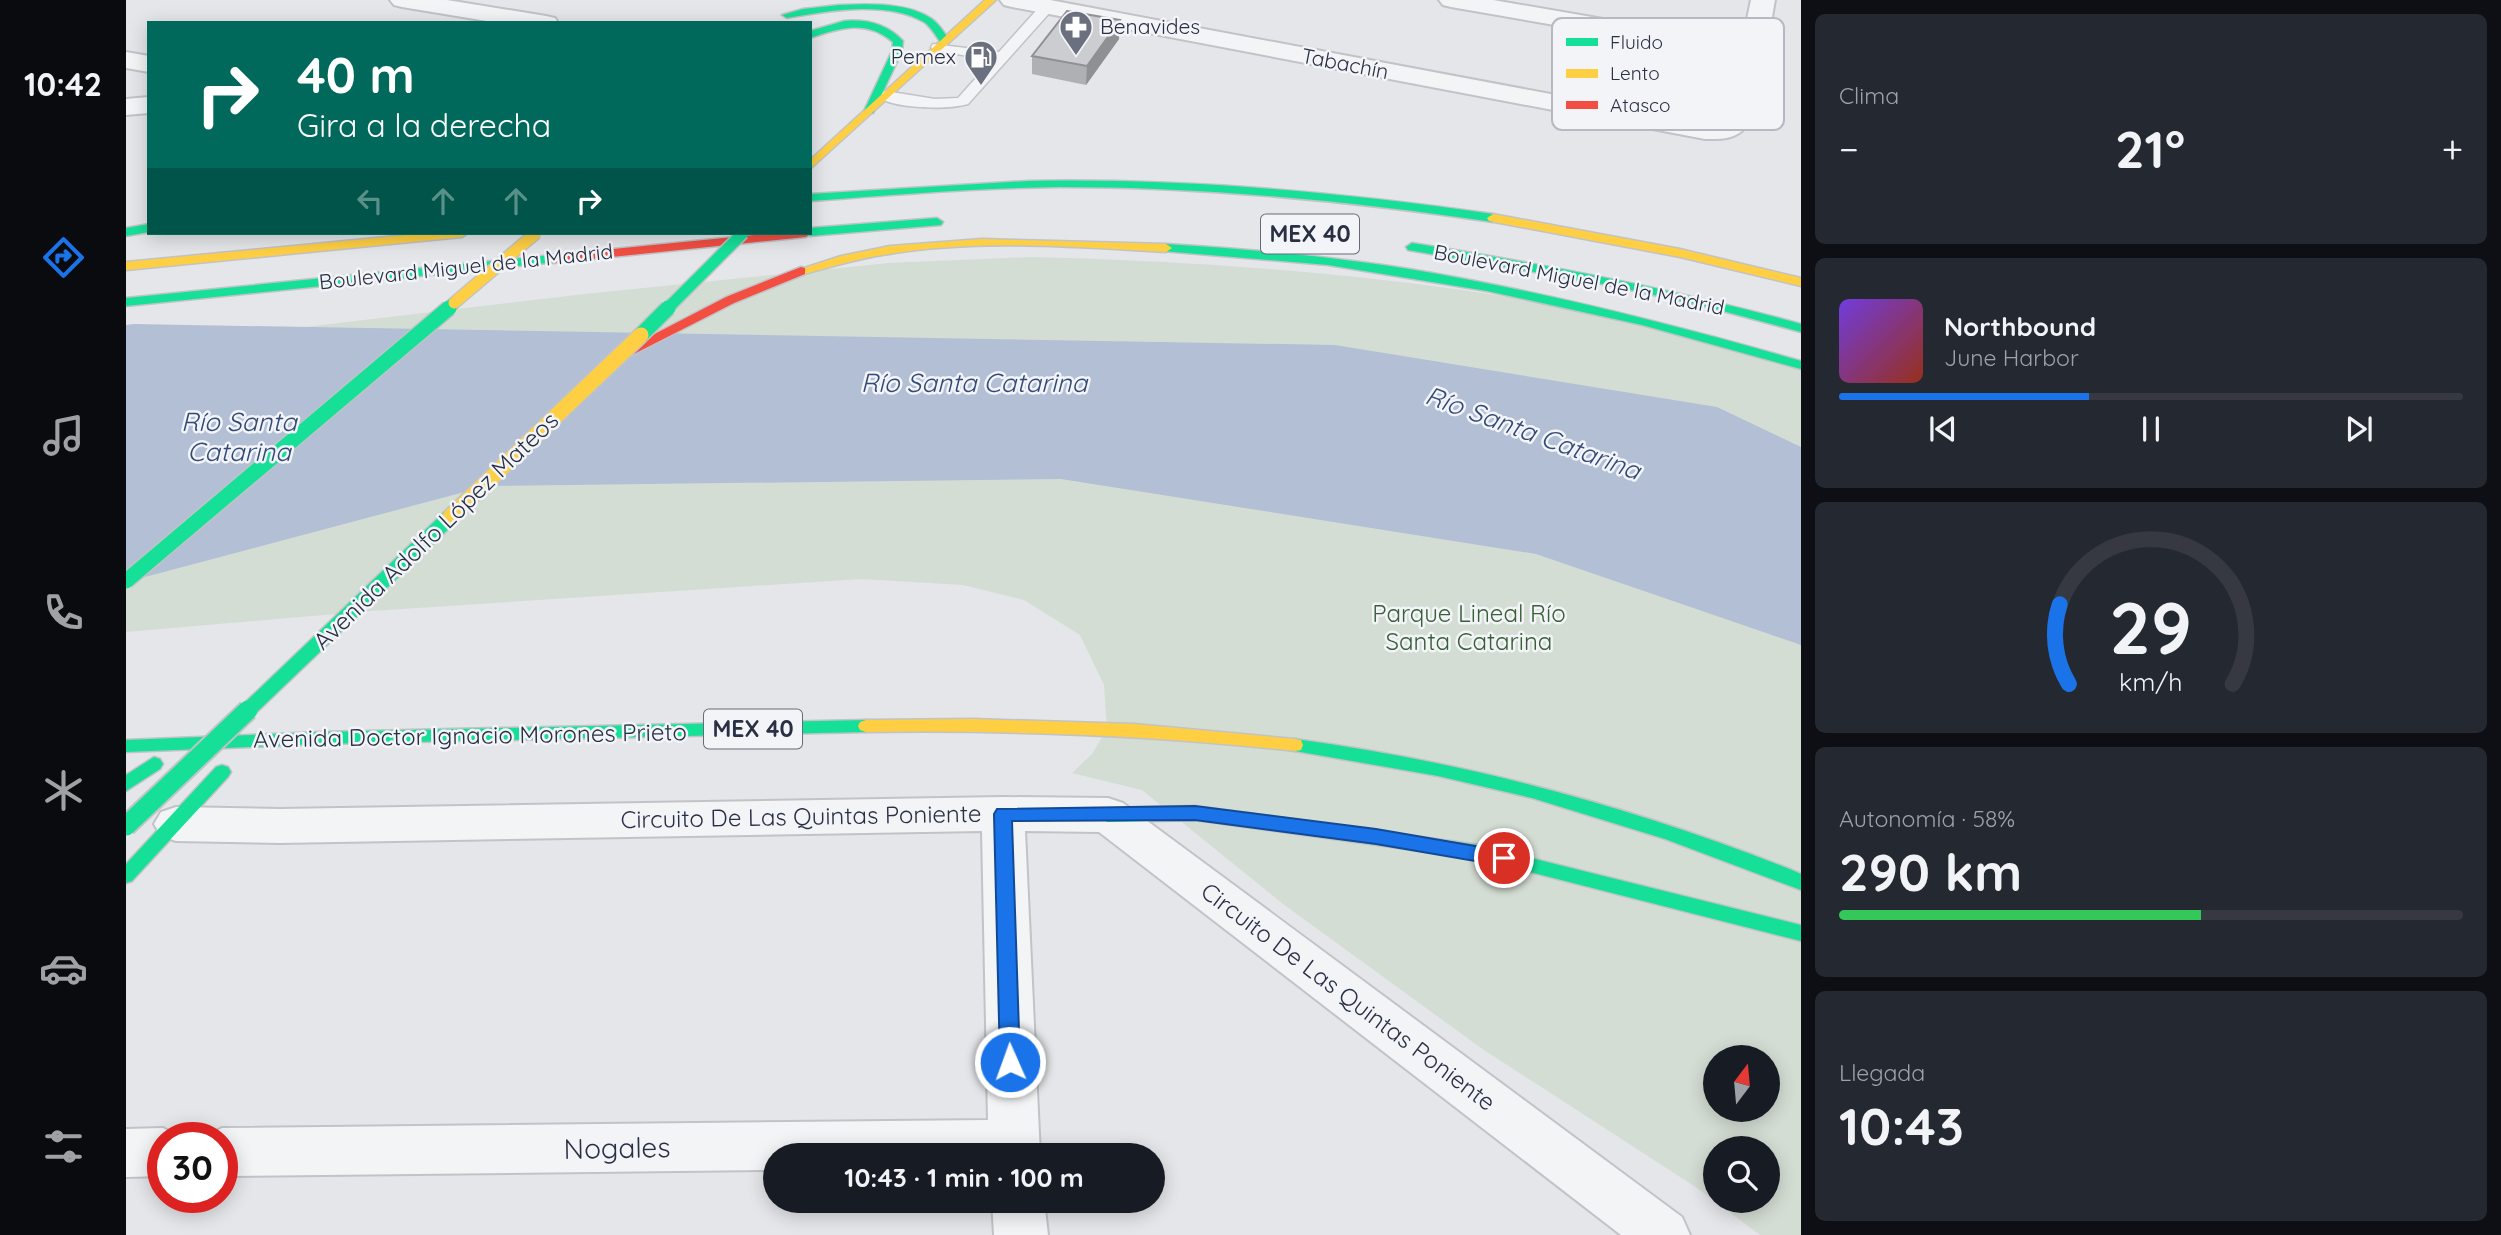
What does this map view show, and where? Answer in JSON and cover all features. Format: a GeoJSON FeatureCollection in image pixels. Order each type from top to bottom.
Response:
{"type":"FeatureCollection","features":[{"type":"Feature","properties":{"kind":"main road"},"geometry":{"type":"LineString","coordinates":[[783,19],[806,0]]}},
{"type":"Feature","properties":{"kind":"main road"},"geometry":{"type":"LineString","coordinates":[[812,164],[991,0]]}},
{"type":"Feature","properties":{"kind":"main road"},"geometry":{"type":"LineString","coordinates":[[783,19],[840,4],[890,6],[915,12],[929,21],[942,44]]}},
{"type":"Feature","properties":{"kind":"main road"},"geometry":{"type":"LineString","coordinates":[[812,33],[832,25],[852,22],[872,24],[891,32],[898,41],[897,51],[869,111]]}},
{"type":"Feature","properties":{"kind":"main road","name":"Boulevard Miguel de la Madrid"},"geometry":{"type":"LineString","coordinates":[[812,198],[988,184],[1083,184],[1234,191],[1345,200],[1496,217],[1606,236],[1801,282]]}},
{"type":"Feature","properties":{"kind":"main road","name":"Boulevard Miguel de la Madrid"},"geometry":{"type":"LineString","coordinates":[[812,232],[951,222]]}},
{"type":"Feature","properties":{"kind":"main road"},"geometry":{"type":"LineString","coordinates":[[126,232],[147,228]]}},
{"type":"Feature","properties":{"kind":"main road","name":"Boulevard Miguel de la Madrid"},"geometry":{"type":"LineString","coordinates":[[126,266],[442,235]]}},
{"type":"Feature","properties":{"kind":"main road"},"geometry":{"type":"LineString","coordinates":[[126,581],[534,235]]}},
{"type":"Feature","properties":{"kind":"main road","name":"Avenida Adolfo López Mateos"},"geometry":{"type":"LineString","coordinates":[[126,826],[619,356],[741,235]]}},
{"type":"Feature","properties":{"kind":"main road","name":"Boulevard Miguel de la Madrid"},"geometry":{"type":"LineString","coordinates":[[126,302],[779,235]]}},
{"type":"Feature","properties":{"kind":"main road"},"geometry":{"type":"LineString","coordinates":[[619,356],[747,290],[820,265],[872,253],[909,249],[1028,243],[1249,253],[1427,275],[1593,310],[1801,365]]}},
{"type":"Feature","properties":{"kind":"main road","name":"Boulevard Miguel de la Madrid"},"geometry":{"type":"LineString","coordinates":[[1399,245],[1532,266],[1655,291],[1801,328]]}},
{"type":"Feature","properties":{"kind":"main road"},"geometry":{"type":"LineString","coordinates":[[126,784],[188,737],[250,708],[250,726],[222,772],[126,876]]}},
{"type":"Feature","properties":{"kind":"main road","name":"Avenida Doctor Ignacio Morones Prieto"},"geometry":{"type":"LineString","coordinates":[[126,747],[963,725],[1142,731],[1232,738],[1380,756],[1467,773],[1570,798],[1637,820],[1801,882]]}},
{"type":"Feature","properties":{"kind":"main road"},"geometry":{"type":"LineString","coordinates":[[1108,814],[1195,813],[1479,852],[1801,933]]}},
{"type":"Feature","properties":{"kind":"street"},"geometry":{"type":"LineString","coordinates":[[402,0],[533,21]]}},
{"type":"Feature","properties":{"kind":"street","name":"Tabachín"},"geometry":{"type":"LineString","coordinates":[[1012,0],[1552,104]]}},
{"type":"Feature","properties":{"kind":"street"},"geometry":{"type":"LineString","coordinates":[[1451,0],[1555,18]]}},
{"type":"Feature","properties":{"kind":"street","name":"Tabachín"},"geometry":{"type":"LineString","coordinates":[[1759,18],[1763,0]]}},
{"type":"Feature","properties":{"kind":"street"},"geometry":{"type":"LineString","coordinates":[[126,60],[147,64]]}},
{"type":"Feature","properties":{"kind":"street"},"geometry":{"type":"LineString","coordinates":[[126,107],[147,105]]}},
{"type":"Feature","properties":{"kind":"street","name":"Tabachín"},"geometry":{"type":"LineString","coordinates":[[1710,130],[1727,130]]}},
{"type":"Feature","properties":{"kind":"street"},"geometry":{"type":"LineString","coordinates":[[1003,814],[1013,1143]]}},
{"type":"Feature","properties":{"kind":"street","name":"Circuito De Las Quintas Poniente"},"geometry":{"type":"LineString","coordinates":[[176,824],[280,827],[1108,814],[1663,1235]]}},
{"type":"Feature","properties":{"kind":"street","name":"Nogales"},"geometry":{"type":"LineString","coordinates":[[238,1152],[763,1151]]}},
{"type":"Feature","properties":{"kind":"street"},"geometry":{"type":"LineString","coordinates":[[126,1153],[147,1152]]}},
{"type":"Feature","properties":{"kind":"street"},"geometry":{"type":"LineString","coordinates":[[1019,1213],[1021,1235]]}},
{"type":"Feature","properties":{"kind":"lane"},"geometry":{"type":"LineString","coordinates":[[885,96],[955,105],[963,101],[1047,7]]}},
{"type":"Feature","properties":{"kind":"lane"},"geometry":{"type":"LineString","coordinates":[[942,44],[1003,57]]}},
{"type":"Feature","properties":{"kind":"green space","name":"Parque Lineal Río Santa Catarina"},"geometry":{"type":"Polygon","coordinates":[[[1032,257],[1179,263],[1326,274],[1472,291],[1545,303],[1663,328],[1801,367],[1801,1235],[1760,1235],[1731,1213],[1780,1213],[1780,1136],[1703,1136],[1703,1192],[1481,1048],[1283,904],[1142,790],[1072,773],[1092,754],[1107,729],[1104,685],[1080,635],[1024,600],[963,585],[861,579],[371,611],[126,632],[126,348],[585,294],[889,263],[1032,257]]]}},
{"type":"Feature","properties":{"kind":"water","name":"Río Santa Catarina"},"geometry":{"type":"Polygon","coordinates":[[[126,325],[1335,345],[1717,407],[1801,447],[1801,645],[1536,554],[1061,479],[487,486],[126,582],[126,325]]]}},
{"type":"Feature","properties":{"kind":"building"},"geometry":{"type":"Polygon","coordinates":[[[1067,11],[1120,20],[1087,66],[1032,56],[1067,11]]]}},
{"type":"Feature","properties":{"kind":"traffic: fast"},"geometry":{"type":"LineString","coordinates":[[787,15],[859,7],[896,10],[927,20],[945,41]]}},
{"type":"Feature","properties":{"kind":"traffic: fast"},"geometry":{"type":"LineString","coordinates":[[812,34],[833,26],[856,23],[878,27],[898,41],[897,51],[869,111]]}},
{"type":"Feature","properties":{"kind":"traffic: fast"},"geometry":{"type":"LineString","coordinates":[[812,198],[997,186],[1168,186],[1385,203],[1493,218]]}},
{"type":"Feature","properties":{"kind":"traffic: fast"},"geometry":{"type":"LineString","coordinates":[[812,232],[937,222]]}},
{"type":"Feature","properties":{"kind":"traffic: fast"},"geometry":{"type":"LineString","coordinates":[[126,232],[147,228]]}},
{"type":"Feature","properties":{"kind":"traffic: fast"},"geometry":{"type":"LineString","coordinates":[[641,335],[741,235]]}},
{"type":"Feature","properties":{"kind":"traffic: fast"},"geometry":{"type":"LineString","coordinates":[[1412,247],[1608,281],[1801,328]]}},
{"type":"Feature","properties":{"kind":"traffic: fast"},"geometry":{"type":"LineString","coordinates":[[1166,248],[1328,262],[1487,287],[1645,322],[1801,365]]}},
{"type":"Feature","properties":{"kind":"traffic: fast"},"geometry":{"type":"LineString","coordinates":[[126,302],[553,259]]}},
{"type":"Feature","properties":{"kind":"traffic: fast"},"geometry":{"type":"LineString","coordinates":[[126,581],[454,303]]}},
{"type":"Feature","properties":{"kind":"traffic: fast"},"geometry":{"type":"LineString","coordinates":[[126,826],[450,517]]}},
{"type":"Feature","properties":{"kind":"traffic: fast"},"geometry":{"type":"LineString","coordinates":[[126,746],[321,738],[866,726]]}},
{"type":"Feature","properties":{"kind":"traffic: fast"},"geometry":{"type":"LineString","coordinates":[[1295,745],[1438,769],[1532,792],[1671,834],[1753,862],[1801,882]]}},
{"type":"Feature","properties":{"kind":"traffic: fast"},"geometry":{"type":"LineString","coordinates":[[126,784],[154,764]]}},
{"type":"Feature","properties":{"kind":"traffic: fast"},"geometry":{"type":"LineString","coordinates":[[126,876],[222,772]]}},
{"type":"Feature","properties":{"kind":"traffic: fast"},"geometry":{"type":"LineString","coordinates":[[1108,815],[1195,813],[1479,852],[1801,933]]}},
{"type":"Feature","properties":{"kind":"traffic: slow"},"geometry":{"type":"LineString","coordinates":[[812,164],[991,0]]}},
{"type":"Feature","properties":{"kind":"traffic: slow"},"geometry":{"type":"LineString","coordinates":[[1493,218],[1680,253],[1801,282]]}},
{"type":"Feature","properties":{"kind":"traffic: slow"},"geometry":{"type":"LineString","coordinates":[[126,266],[442,235]]}},
{"type":"Feature","properties":{"kind":"traffic: slow"},"geometry":{"type":"LineString","coordinates":[[454,303],[534,235]]}},
{"type":"Feature","properties":{"kind":"traffic: slow"},"geometry":{"type":"LineString","coordinates":[[801,271],[845,258],[936,245],[1028,243],[1166,248]]}},
{"type":"Feature","properties":{"kind":"traffic: slow"},"geometry":{"type":"LineString","coordinates":[[450,517],[641,335]]}},
{"type":"Feature","properties":{"kind":"traffic: slow"},"geometry":{"type":"LineString","coordinates":[[866,726],[973,725],[1134,730],[1295,745]]}},
{"type":"Feature","properties":{"kind":"traffic: jam"},"geometry":{"type":"LineString","coordinates":[[553,259],[787,235]]}},
{"type":"Feature","properties":{"kind":"traffic: jam"},"geometry":{"type":"LineString","coordinates":[[627,352],[730,300],[801,271]]}},
{"type":"Feature","properties":{"kind":"place","name":"Benavides"},"geometry":{"type":"Point","coordinates":[1076,57]}},
{"type":"Feature","properties":{"kind":"place","name":"Pemex"},"geometry":{"type":"Point","coordinates":[981,87]}},
{"type":"Feature","properties":{"kind":"route"},"geometry":{"type":"LineString","coordinates":[[1010,1062],[1003,814],[1195,813],[1376,836],[1504,858]]}}]}
